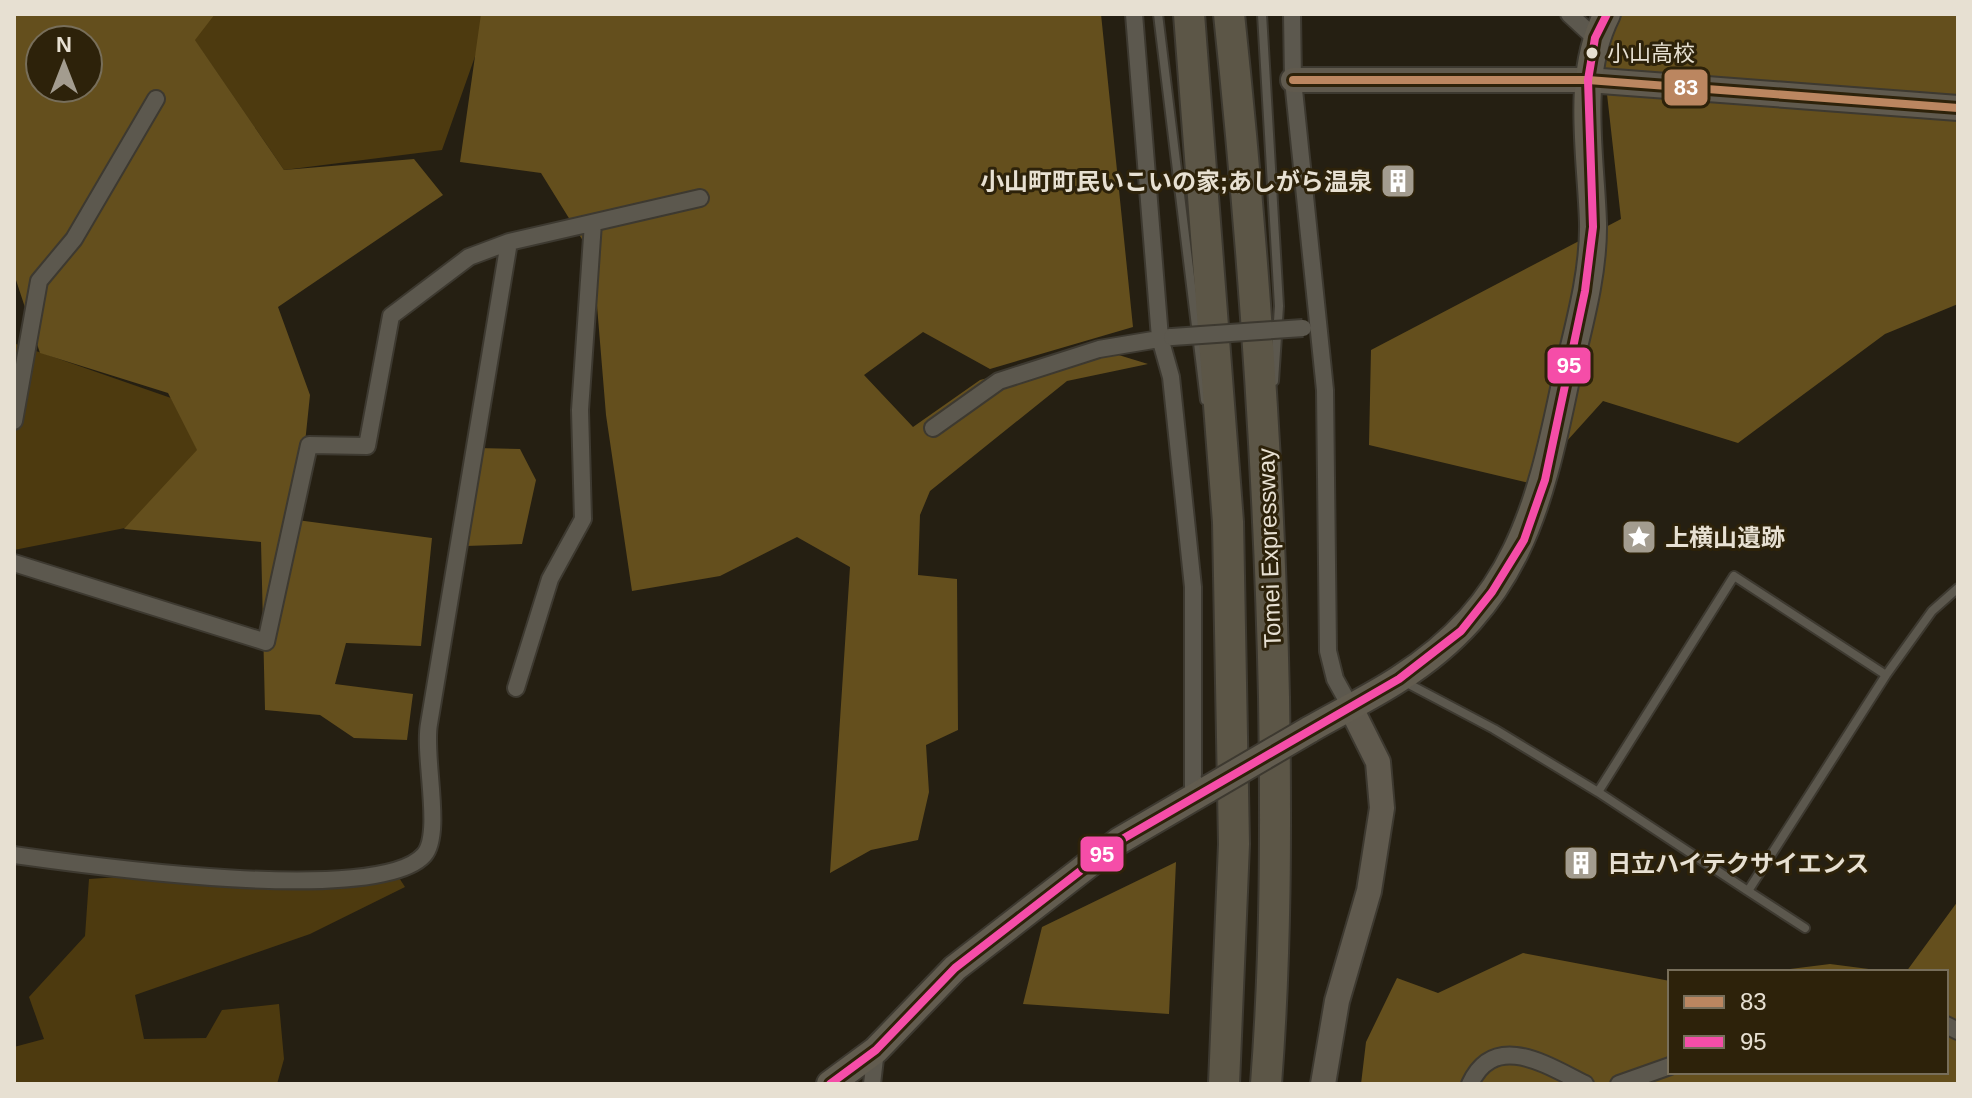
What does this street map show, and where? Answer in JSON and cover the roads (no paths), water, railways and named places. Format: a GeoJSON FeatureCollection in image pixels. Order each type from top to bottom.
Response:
{"type":"FeatureCollection","features":[{"type":"Feature","properties":{"kind":"highway","name":"Tomei Expressway"},"geometry":{"type":"LineString","coordinates":[[1189,14],[1228,522],[1234,844],[1224,1084]]}},
{"type":"Feature","properties":{"kind":"highway","name":"Tomei Expressway"},"geometry":{"type":"LineString","coordinates":[[1229,14],[1250,220],[1267,490],[1276,814],[1274,936],[1266,1084]]}},
{"type":"Feature","properties":{"kind":"main road"},"geometry":{"type":"LineString","coordinates":[[830,1084],[876,1050],[955,968],[1119,841],[1399,679],[1461,631],[1492,592],[1524,540],[1545,480],[1585,291],[1593,227],[1588,80],[1595,38],[1607,14]]}},
{"type":"Feature","properties":{"kind":"street"},"geometry":{"type":"LineString","coordinates":[[1134,14],[1193,587],[1200,794]]}},
{"type":"Feature","properties":{"kind":"street"},"geometry":{"type":"LineString","coordinates":[[1292,14],[1293,80],[1312,328],[1325,390],[1328,651],[1335,679],[1378,762],[1382,808],[1369,891],[1337,1001],[1323,1084]]}},
{"type":"Feature","properties":{"kind":"street"},"geometry":{"type":"LineString","coordinates":[[1569,14],[1595,38]]}},
{"type":"Feature","properties":{"kind":"street"},"geometry":{"type":"LineString","coordinates":[[1293,80],[1588,80],[1958,108]]}},
{"type":"Feature","properties":{"kind":"street"},"geometry":{"type":"LineString","coordinates":[[14,421],[39,281],[74,239],[156,99]]}},
{"type":"Feature","properties":{"kind":"street"},"geometry":{"type":"LineString","coordinates":[[14,563],[266,642],[309,445],[367,446],[391,316],[469,257],[509,242],[700,198]]}},
{"type":"Feature","properties":{"kind":"street"},"geometry":{"type":"LineString","coordinates":[[516,688],[550,579],[583,519],[580,410],[593,223]]}},
{"type":"Feature","properties":{"kind":"street"},"geometry":{"type":"LineString","coordinates":[[14,855],[140,873],[325,880],[394,870],[424,856],[433,839],[426,743],[509,242]]}},
{"type":"Feature","properties":{"kind":"street"},"geometry":{"type":"LineString","coordinates":[[933,428],[999,381],[1099,349],[1166,337],[1312,328]]}},
{"type":"Feature","properties":{"kind":"street"},"geometry":{"type":"LineString","coordinates":[[872,1084],[876,1050]]}},
{"type":"Feature","properties":{"kind":"street"},"geometry":{"type":"LineString","coordinates":[[1470,1084],[1476,1072],[1499,1057],[1526,1055],[1585,1084]]}},
{"type":"Feature","properties":{"kind":"street"},"geometry":{"type":"LineString","coordinates":[[1619,1084],[1668,1067]]}},
{"type":"Feature","properties":{"kind":"lane"},"geometry":{"type":"LineString","coordinates":[[1158,14],[1164,87],[1207,413]]}},
{"type":"Feature","properties":{"kind":"lane"},"geometry":{"type":"LineString","coordinates":[[1262,14],[1279,306],[1267,490]]}},
{"type":"Feature","properties":{"kind":"lane"},"geometry":{"type":"LineString","coordinates":[[1210,428],[1228,522]]}},
{"type":"Feature","properties":{"kind":"lane"},"geometry":{"type":"LineString","coordinates":[[1598,792],[1734,576],[1886,675]]}},
{"type":"Feature","properties":{"kind":"lane"},"geometry":{"type":"LineString","coordinates":[[1748,891],[1886,675],[1932,611],[1958,588]]}},
{"type":"Feature","properties":{"kind":"lane"},"geometry":{"type":"LineString","coordinates":[[1399,679],[1494,729],[1598,792],[1805,928]]}},
{"type":"Feature","properties":{"kind":"place","name":"小山高校"},"geometry":{"type":"Point","coordinates":[1592,53]}},
{"type":"Feature","properties":{"kind":"place","name":"小山町町民いこいの家;あしがら温泉"},"geometry":{"type":"Point","coordinates":[1398,181]}},
{"type":"Feature","properties":{"kind":"place","name":"上横山遺跡"},"geometry":{"type":"Point","coordinates":[1639,537]}},
{"type":"Feature","properties":{"kind":"place","name":"日立ハイテクサイエンス"},"geometry":{"type":"Point","coordinates":[1581,863]}}]}
